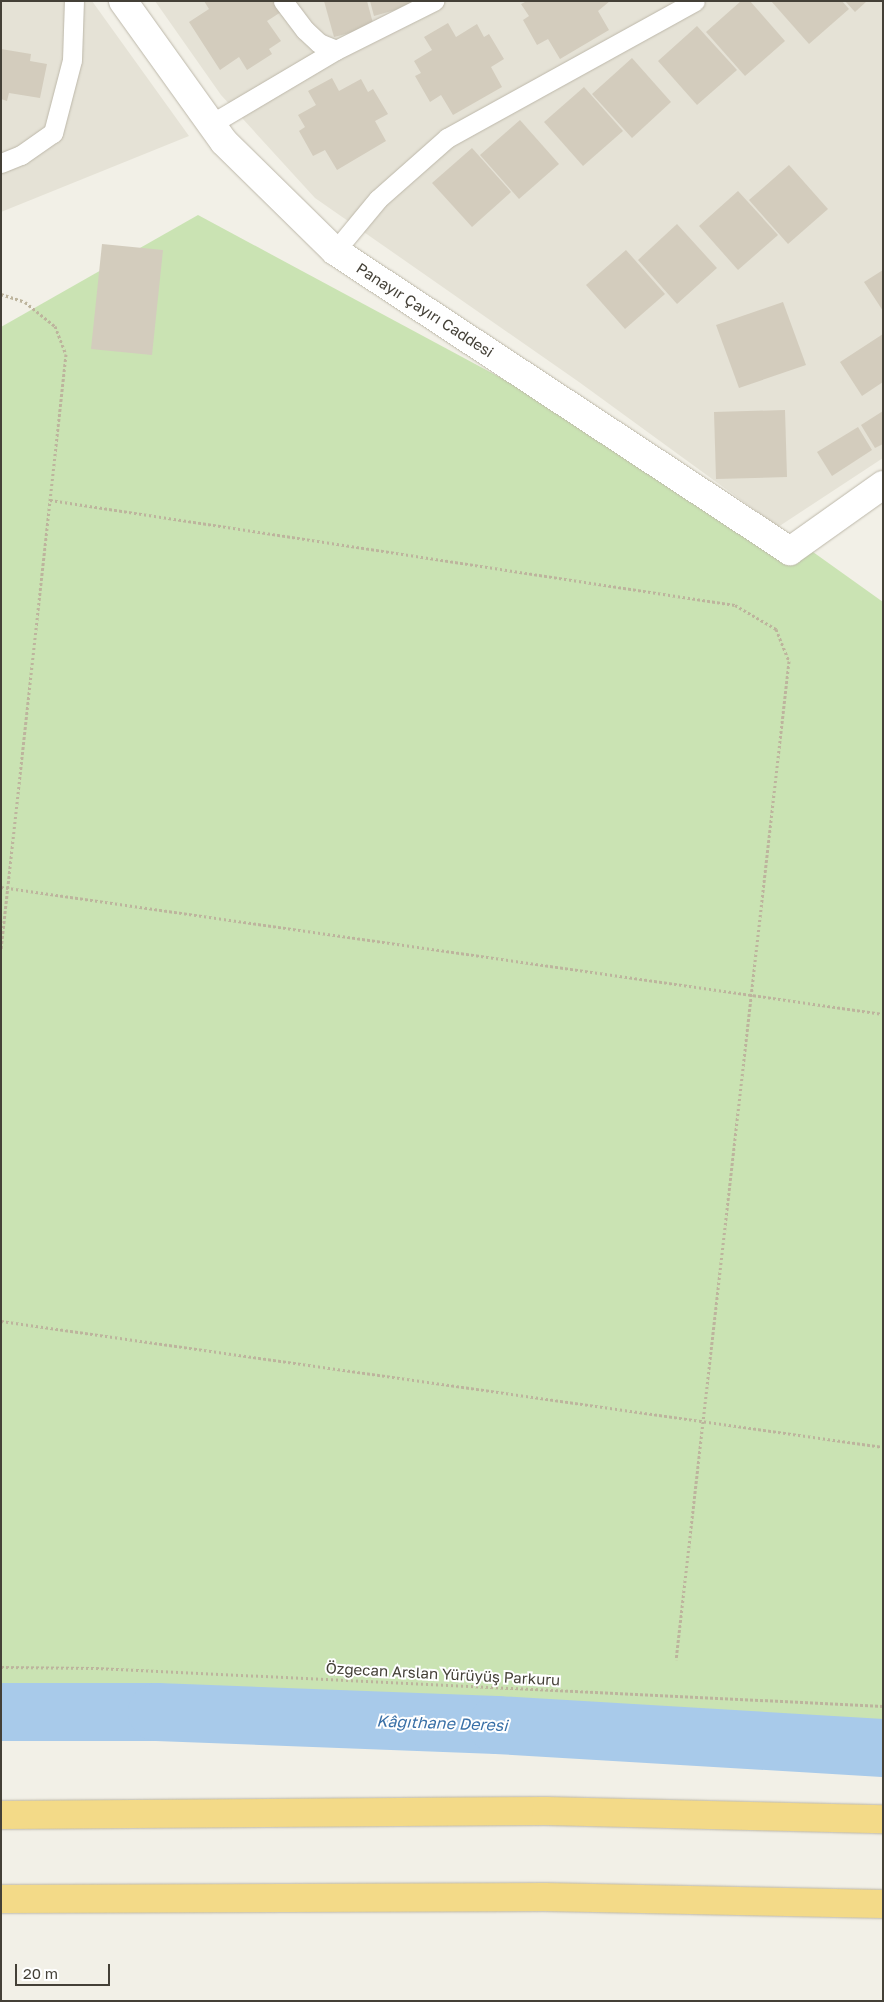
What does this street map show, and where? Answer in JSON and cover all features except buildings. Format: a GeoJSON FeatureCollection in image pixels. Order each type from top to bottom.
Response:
{"type":"FeatureCollection","features":[{"type":"Feature","properties":{"kind":"highway"},"geometry":{"type":"LineString","coordinates":[[1,1815],[546,1811],[883,1819]]}},
{"type":"Feature","properties":{"kind":"highway"},"geometry":{"type":"LineString","coordinates":[[1,1899],[545,1897],[883,1904]]}},
{"type":"Feature","properties":{"kind":"street","name":"Panayır Çayırı Caddesi"},"geometry":{"type":"LineString","coordinates":[[123,1],[224,142],[335,251],[790,551],[883,485]]}},
{"type":"Feature","properties":{"kind":"lane"},"geometry":{"type":"LineString","coordinates":[[1,163],[21,155],[53,134],[72,60],[74,1]]}},
{"type":"Feature","properties":{"kind":"lane"},"geometry":{"type":"LineString","coordinates":[[283,1],[304,30],[320,42],[336,50]]}},
{"type":"Feature","properties":{"kind":"lane"},"geometry":{"type":"LineString","coordinates":[[211,124],[336,50],[434,1]]}},
{"type":"Feature","properties":{"kind":"lane"},"geometry":{"type":"LineString","coordinates":[[335,251],[378,199],[447,138],[695,1]]}},
{"type":"Feature","properties":{"kind":"path"},"geometry":{"type":"LineString","coordinates":[[1,294],[25,302],[55,326],[66,354],[1,949]]}},
{"type":"Feature","properties":{"kind":"path"},"geometry":{"type":"LineString","coordinates":[[50,500],[736,605],[776,629],[789,660],[701,1420],[676,1660]]}},
{"type":"Feature","properties":{"kind":"path"},"geometry":{"type":"LineString","coordinates":[[1,887],[883,1014]]}},
{"type":"Feature","properties":{"kind":"path"},"geometry":{"type":"LineString","coordinates":[[1,1321],[883,1447]]}},
{"type":"Feature","properties":{"kind":"path","name":"Özgecan Arslan Yürüyüş Parkuru"},"geometry":{"type":"LineString","coordinates":[[1,1666],[96,1668],[883,1706]]}},
{"type":"Feature","properties":{"kind":"shaded area"},"geometry":{"type":"Polygon","coordinates":[[[1,1],[92,1],[189,136],[1,212],[1,1]]]}},
{"type":"Feature","properties":{"kind":"shaded area"},"geometry":{"type":"Polygon","coordinates":[[[155,1],[883,1],[883,458],[778,527],[579,382],[315,198],[221,95],[155,1]]]}},
{"type":"Feature","properties":{"kind":"green space"},"geometry":{"type":"Polygon","coordinates":[[[198,215],[778,527],[883,602],[883,1722],[1,1683],[1,327],[198,215]]]}},
{"type":"Feature","properties":{"kind":"waterway","name":"Kâğıthane Deresi"},"geometry":{"type":"LineString","coordinates":[[1,1712],[157,1712],[497,1725],[883,1748]]}}]}
